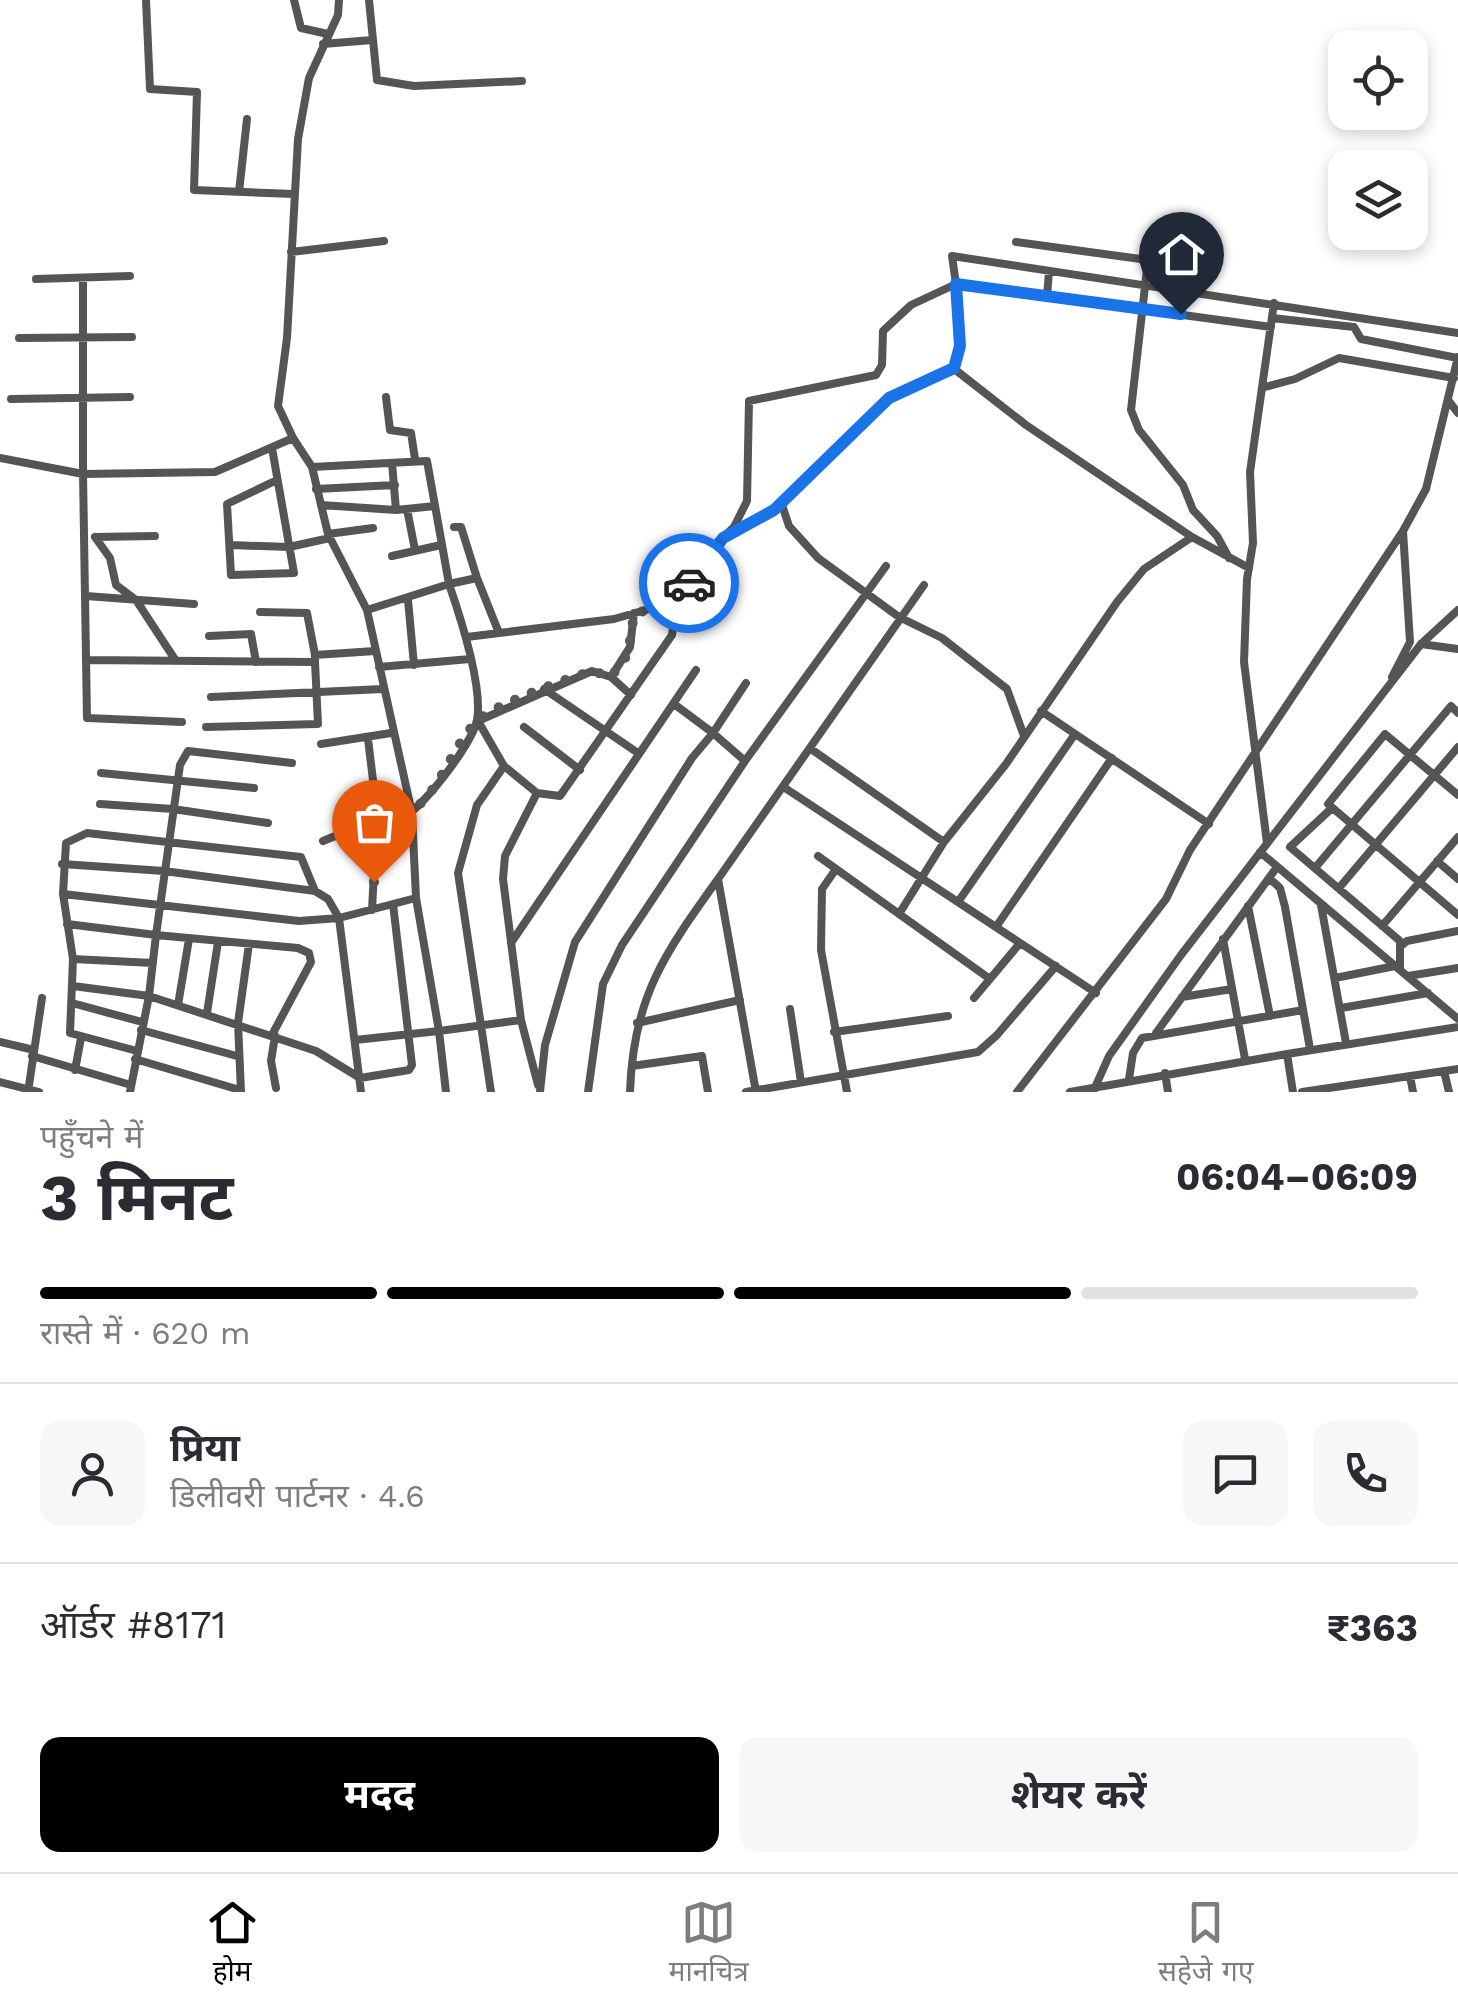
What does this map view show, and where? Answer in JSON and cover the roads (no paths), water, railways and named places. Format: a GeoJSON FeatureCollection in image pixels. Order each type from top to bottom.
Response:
{"type":"FeatureCollection","features":[{"type":"Feature","properties":{"kind":"street"},"geometry":{"type":"LineString","coordinates":[[146,0],[150,89],[196,92],[194,190],[294,194]]}},
{"type":"Feature","properties":{"kind":"street"},"geometry":{"type":"LineString","coordinates":[[294,0],[301,28],[328,34]]}},
{"type":"Feature","properties":{"kind":"street"},"geometry":{"type":"LineString","coordinates":[[338,0],[338,15],[309,78],[294,194],[278,406],[312,467],[329,536],[367,610],[391,733],[412,813],[416,898],[446,1092]]}},
{"type":"Feature","properties":{"kind":"street"},"geometry":{"type":"LineString","coordinates":[[369,0],[377,80],[387,85],[522,81]]}},
{"type":"Feature","properties":{"kind":"street"},"geometry":{"type":"LineString","coordinates":[[323,44],[372,40]]}},
{"type":"Feature","properties":{"kind":"street"},"geometry":{"type":"LineString","coordinates":[[240,192],[248,118]]}},
{"type":"Feature","properties":{"kind":"street"},"geometry":{"type":"LineString","coordinates":[[291,252],[384,241]]}},
{"type":"Feature","properties":{"kind":"street"},"geometry":{"type":"LineString","coordinates":[[1016,242],[1148,260],[1130,410],[1139,430],[1183,485],[1194,510],[1217,536],[1229,558]]}},
{"type":"Feature","properties":{"kind":"street"},"geometry":{"type":"LineString","coordinates":[[723,538],[781,502],[889,398],[954,368],[960,346],[952,256],[1458,333]]}},
{"type":"Feature","properties":{"kind":"street"},"geometry":{"type":"LineString","coordinates":[[1046,297],[1050,271]]}},
{"type":"Feature","properties":{"kind":"street"},"geometry":{"type":"LineString","coordinates":[[36,278],[130,276]]}},
{"type":"Feature","properties":{"kind":"street"},"geometry":{"type":"LineString","coordinates":[[82,278],[83,474],[90,537],[86,596],[87,718],[182,722]]}},
{"type":"Feature","properties":{"kind":"street"},"geometry":{"type":"LineString","coordinates":[[312,467],[427,461],[441,545],[467,637],[478,720],[504,766],[536,793],[560,796],[672,634],[677,601],[748,500],[750,401],[876,375],[882,365],[882,331],[911,305],[956,284],[1272,322],[1354,326],[1361,339],[1458,357],[1426,489],[1403,531],[1208,824],[1166,900],[1017,1092]]}},
{"type":"Feature","properties":{"kind":"street"},"geometry":{"type":"LineString","coordinates":[[1267,843],[1244,662],[1253,543],[1250,472],[1274,303]]}},
{"type":"Feature","properties":{"kind":"street"},"geometry":{"type":"LineString","coordinates":[[19,338],[132,337]]}},
{"type":"Feature","properties":{"kind":"street"},"geometry":{"type":"LineString","coordinates":[[1264,387],[1295,380],[1339,358],[1454,378]]}},
{"type":"Feature","properties":{"kind":"street"},"geometry":{"type":"LineString","coordinates":[[954,368],[984,396],[1192,537],[1249,568]]}},
{"type":"Feature","properties":{"kind":"street"},"geometry":{"type":"LineString","coordinates":[[11,399],[130,397]]}},
{"type":"Feature","properties":{"kind":"street"},"geometry":{"type":"LineString","coordinates":[[386,398],[390,430],[411,433],[414,459]]}},
{"type":"Feature","properties":{"kind":"street"},"geometry":{"type":"LineString","coordinates":[[1448,400],[1458,413]]}},
{"type":"Feature","properties":{"kind":"street"},"geometry":{"type":"LineString","coordinates":[[0,458],[83,474],[214,472],[293,438]]}},
{"type":"Feature","properties":{"kind":"street"},"geometry":{"type":"LineString","coordinates":[[272,448],[286,508],[292,576],[231,574],[226,504],[277,480]]}},
{"type":"Feature","properties":{"kind":"street"},"geometry":{"type":"LineString","coordinates":[[392,463],[396,510]]}},
{"type":"Feature","properties":{"kind":"street"},"geometry":{"type":"LineString","coordinates":[[316,489],[395,486]]}},
{"type":"Feature","properties":{"kind":"street"},"geometry":{"type":"LineString","coordinates":[[781,502],[789,526],[818,558],[899,617],[942,638],[1007,689],[1024,736]]}},
{"type":"Feature","properties":{"kind":"street"},"geometry":{"type":"LineString","coordinates":[[321,504],[396,510],[435,506]]}},
{"type":"Feature","properties":{"kind":"street"},"geometry":{"type":"LineString","coordinates":[[407,509],[415,550]]}},
{"type":"Feature","properties":{"kind":"street"},"geometry":{"type":"LineString","coordinates":[[454,527],[461,527],[499,633]]}},
{"type":"Feature","properties":{"kind":"street"},"geometry":{"type":"LineString","coordinates":[[230,546],[289,547],[373,528]]}},
{"type":"Feature","properties":{"kind":"street"},"geometry":{"type":"LineString","coordinates":[[1390,686],[1410,642],[1403,531]]}},
{"type":"Feature","properties":{"kind":"street"},"geometry":{"type":"LineString","coordinates":[[90,537],[156,536]]}},
{"type":"Feature","properties":{"kind":"street"},"geometry":{"type":"LineString","coordinates":[[90,537],[110,558],[116,585],[136,600],[176,661]]}},
{"type":"Feature","properties":{"kind":"street"},"geometry":{"type":"LineString","coordinates":[[899,914],[944,842],[1144,569],[1192,537]]}},
{"type":"Feature","properties":{"kind":"street"},"geometry":{"type":"LineString","coordinates":[[392,556],[441,545]]}},
{"type":"Feature","properties":{"kind":"street"},"geometry":{"type":"LineString","coordinates":[[588,1092],[603,984],[622,945],[744,761],[886,566]]}},
{"type":"Feature","properties":{"kind":"street"},"geometry":{"type":"LineString","coordinates":[[367,610],[477,578]]}},
{"type":"Feature","properties":{"kind":"street"},"geometry":{"type":"LineString","coordinates":[[630,1092],[637,1023],[654,972],[924,585]]}},
{"type":"Feature","properties":{"kind":"street"},"geometry":{"type":"LineString","coordinates":[[86,596],[194,604]]}},
{"type":"Feature","properties":{"kind":"street"},"geometry":{"type":"LineString","coordinates":[[408,600],[414,666]]}},
{"type":"Feature","properties":{"kind":"street"},"geometry":{"type":"LineString","coordinates":[[467,637],[634,614],[677,601]]}},
{"type":"Feature","properties":{"kind":"street"},"geometry":{"type":"LineString","coordinates":[[1096,1088],[1109,1056],[1260,852],[1421,644],[1458,610]]}},
{"type":"Feature","properties":{"kind":"street"},"geometry":{"type":"LineString","coordinates":[[206,727],[318,724],[315,659],[307,614],[260,612]]}},
{"type":"Feature","properties":{"kind":"street"},"geometry":{"type":"LineString","coordinates":[[611,677],[628,654],[634,614]]}},
{"type":"Feature","properties":{"kind":"street"},"geometry":{"type":"LineString","coordinates":[[209,636],[252,634],[256,662]]}},
{"type":"Feature","properties":{"kind":"street"},"geometry":{"type":"LineString","coordinates":[[1421,644],[1458,649]]}},
{"type":"Feature","properties":{"kind":"street"},"geometry":{"type":"LineString","coordinates":[[87,660],[256,662],[374,651]]}},
{"type":"Feature","properties":{"kind":"street"},"geometry":{"type":"LineString","coordinates":[[379,667],[470,659]]}},
{"type":"Feature","properties":{"kind":"street"},"geometry":{"type":"LineString","coordinates":[[512,943],[696,670]]}},
{"type":"Feature","properties":{"kind":"street"},"geometry":{"type":"LineString","coordinates":[[323,841],[353,827],[396,822],[412,813],[442,779],[478,720],[592,671],[611,677],[631,695]]}},
{"type":"Feature","properties":{"kind":"street"},"geometry":{"type":"LineString","coordinates":[[540,1092],[545,1045],[575,942],[682,774],[746,683]]}},
{"type":"Feature","properties":{"kind":"street"},"geometry":{"type":"LineString","coordinates":[[211,697],[383,688]]}},
{"type":"Feature","properties":{"kind":"street"},"geometry":{"type":"LineString","coordinates":[[544,689],[638,753]]}},
{"type":"Feature","properties":{"kind":"street"},"geometry":{"type":"LineString","coordinates":[[674,704],[744,761]]}},
{"type":"Feature","properties":{"kind":"street"},"geometry":{"type":"LineString","coordinates":[[1315,868],[1450,706],[1458,712]]}},
{"type":"Feature","properties":{"kind":"street"},"geometry":{"type":"LineString","coordinates":[[1040,711],[1208,824]]}},
{"type":"Feature","properties":{"kind":"street"},"geometry":{"type":"LineString","coordinates":[[524,728],[580,770]]}},
{"type":"Feature","properties":{"kind":"street"},"geometry":{"type":"LineString","coordinates":[[321,744],[391,733]]}},
{"type":"Feature","properties":{"kind":"street"},"geometry":{"type":"LineString","coordinates":[[958,902],[1076,734]]}},
{"type":"Feature","properties":{"kind":"street"},"geometry":{"type":"LineString","coordinates":[[1458,795],[1382,735],[1328,804],[1458,915]]}},
{"type":"Feature","properties":{"kind":"street"},"geometry":{"type":"LineString","coordinates":[[368,739],[376,824],[372,910]]}},
{"type":"Feature","properties":{"kind":"street"},"geometry":{"type":"LineString","coordinates":[[1338,888],[1458,747]]}},
{"type":"Feature","properties":{"kind":"street"},"geometry":{"type":"LineString","coordinates":[[811,749],[944,842]]}},
{"type":"Feature","properties":{"kind":"street"},"geometry":{"type":"LineString","coordinates":[[0,1042],[131,1090],[149,996],[168,840],[184,755],[196,750],[292,763]]}},
{"type":"Feature","properties":{"kind":"street"},"geometry":{"type":"LineString","coordinates":[[996,926],[1112,758]]}},
{"type":"Feature","properties":{"kind":"street"},"geometry":{"type":"LineString","coordinates":[[491,1092],[478,1026],[458,873],[477,805],[504,766]]}},
{"type":"Feature","properties":{"kind":"street"},"geometry":{"type":"LineString","coordinates":[[101,773],[254,788]]}},
{"type":"Feature","properties":{"kind":"street"},"geometry":{"type":"LineString","coordinates":[[785,788],[1096,993]]}},
{"type":"Feature","properties":{"kind":"street"},"geometry":{"type":"LineString","coordinates":[[536,793],[505,856],[503,896],[521,1020],[540,1092]]}},
{"type":"Feature","properties":{"kind":"street"},"geometry":{"type":"LineString","coordinates":[[100,804],[173,808],[268,823]]}},
{"type":"Feature","properties":{"kind":"street"},"geometry":{"type":"LineString","coordinates":[[1332,808],[1290,847],[1401,946],[1401,971]]}},
{"type":"Feature","properties":{"kind":"street"},"geometry":{"type":"LineString","coordinates":[[250,944],[238,1023],[240,1091],[70,1032],[74,986],[63,894],[66,844],[88,833],[301,858],[315,891]]}},
{"type":"Feature","properties":{"kind":"street"},"geometry":{"type":"LineString","coordinates":[[1382,926],[1458,837]]}},
{"type":"Feature","properties":{"kind":"street"},"geometry":{"type":"LineString","coordinates":[[1260,852],[1458,1018]]}},
{"type":"Feature","properties":{"kind":"street"},"geometry":{"type":"LineString","coordinates":[[818,856],[990,979]]}},
{"type":"Feature","properties":{"kind":"street"},"geometry":{"type":"LineString","coordinates":[[1437,862],[1458,878]]}},
{"type":"Feature","properties":{"kind":"street"},"geometry":{"type":"LineString","coordinates":[[62,864],[164,870],[315,891],[328,900],[340,918],[361,1092]]}},
{"type":"Feature","properties":{"kind":"street"},"geometry":{"type":"LineString","coordinates":[[1155,1034],[1277,867]]}},
{"type":"Feature","properties":{"kind":"street"},"geometry":{"type":"LineString","coordinates":[[836,869],[822,889],[819,909],[834,1032],[847,1092]]}},
{"type":"Feature","properties":{"kind":"street"},"geometry":{"type":"LineString","coordinates":[[1269,878],[1280,888],[1310,1049]]}},
{"type":"Feature","properties":{"kind":"street"},"geometry":{"type":"LineString","coordinates":[[718,879],[753,1091],[982,1049],[1056,966]]}},
{"type":"Feature","properties":{"kind":"street"},"geometry":{"type":"LineString","coordinates":[[63,894],[300,921],[340,918],[416,898]]}},
{"type":"Feature","properties":{"kind":"street"},"geometry":{"type":"LineString","coordinates":[[74,986],[149,996],[207,1013],[316,1051],[360,1078],[412,1068],[392,904]]}},
{"type":"Feature","properties":{"kind":"street"},"geometry":{"type":"LineString","coordinates":[[1321,904],[1346,1043]]}},
{"type":"Feature","properties":{"kind":"street"},"geometry":{"type":"LineString","coordinates":[[1248,906],[1270,1016]]}},
{"type":"Feature","properties":{"kind":"street"},"geometry":{"type":"LineString","coordinates":[[67,924],[298,948],[312,956],[274,1036],[276,1088]]}},
{"type":"Feature","properties":{"kind":"street"},"geometry":{"type":"LineString","coordinates":[[1401,946],[1407,941],[1458,931]]}},
{"type":"Feature","properties":{"kind":"street"},"geometry":{"type":"LineString","coordinates":[[178,1005],[188,939]]}},
{"type":"Feature","properties":{"kind":"street"},"geometry":{"type":"LineString","coordinates":[[1224,939],[1245,1059]]}},
{"type":"Feature","properties":{"kind":"street"},"geometry":{"type":"LineString","coordinates":[[207,1013],[218,942]]}},
{"type":"Feature","properties":{"kind":"street"},"geometry":{"type":"LineString","coordinates":[[974,998],[1020,943]]}},
{"type":"Feature","properties":{"kind":"street"},"geometry":{"type":"LineString","coordinates":[[73,959],[152,963]]}},
{"type":"Feature","properties":{"kind":"street"},"geometry":{"type":"LineString","coordinates":[[1335,978],[1458,968]]}},
{"type":"Feature","properties":{"kind":"street"},"geometry":{"type":"LineString","coordinates":[[1182,997],[1232,989]]}},
{"type":"Feature","properties":{"kind":"street"},"geometry":{"type":"LineString","coordinates":[[1340,1008],[1428,993]]}},
{"type":"Feature","properties":{"kind":"street"},"geometry":{"type":"LineString","coordinates":[[28,1090],[42,998]]}},
{"type":"Feature","properties":{"kind":"street"},"geometry":{"type":"LineString","coordinates":[[637,1023],[740,1000]]}},
{"type":"Feature","properties":{"kind":"street"},"geometry":{"type":"LineString","coordinates":[[72,1003],[237,1056]]}},
{"type":"Feature","properties":{"kind":"street"},"geometry":{"type":"LineString","coordinates":[[1446,1008],[1458,1006]]}},
{"type":"Feature","properties":{"kind":"street"},"geometry":{"type":"LineString","coordinates":[[790,1009],[801,1082]]}},
{"type":"Feature","properties":{"kind":"street"},"geometry":{"type":"LineString","coordinates":[[1130,1079],[1136,1043],[1155,1034],[1303,1010]]}},
{"type":"Feature","properties":{"kind":"street"},"geometry":{"type":"LineString","coordinates":[[834,1032],[948,1016]]}},
{"type":"Feature","properties":{"kind":"street"},"geometry":{"type":"LineString","coordinates":[[355,1040],[521,1020]]}},
{"type":"Feature","properties":{"kind":"street"},"geometry":{"type":"LineString","coordinates":[[1070,1092],[1245,1059],[1458,1026]]}},
{"type":"Feature","properties":{"kind":"street"},"geometry":{"type":"LineString","coordinates":[[75,1070],[82,1038]]}},
{"type":"Feature","properties":{"kind":"street"},"geometry":{"type":"LineString","coordinates":[[1287,1054],[1293,1092]]}},
{"type":"Feature","properties":{"kind":"street"},"geometry":{"type":"LineString","coordinates":[[632,1066],[702,1056],[708,1092]]}},
{"type":"Feature","properties":{"kind":"street"},"geometry":{"type":"LineString","coordinates":[[1302,1092],[1345,1089],[1458,1069]]}},
{"type":"Feature","properties":{"kind":"street"},"geometry":{"type":"LineString","coordinates":[[1444,1071],[1449,1092]]}},
{"type":"Feature","properties":{"kind":"street"},"geometry":{"type":"LineString","coordinates":[[1166,1073],[1168,1092]]}},
{"type":"Feature","properties":{"kind":"street"},"geometry":{"type":"LineString","coordinates":[[1410,1076],[1413,1092]]}},
{"type":"Feature","properties":{"kind":"street"},"geometry":{"type":"LineString","coordinates":[[1378,1081],[1380,1092]]}},
{"type":"Feature","properties":{"kind":"street"},"geometry":{"type":"LineString","coordinates":[[0,1082],[39,1092]]}}]}
